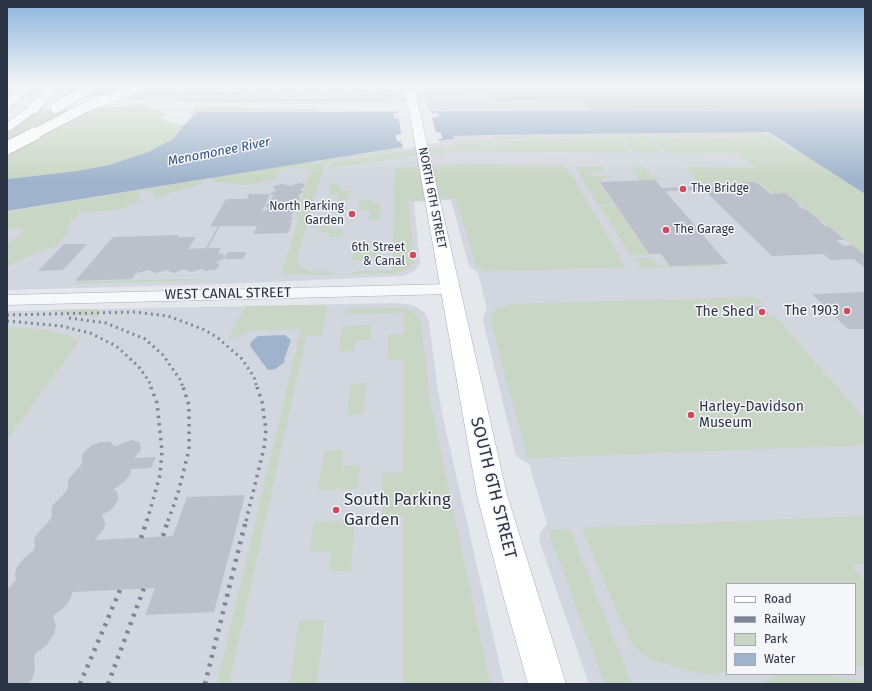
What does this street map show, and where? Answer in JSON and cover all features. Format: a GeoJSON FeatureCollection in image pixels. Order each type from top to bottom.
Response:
{"type":"FeatureCollection","features":[{"type":"Feature","properties":{"kind":"main road"},"geometry":{"type":"LineString","coordinates":[[7,128],[22,116]]}},
{"type":"Feature","properties":{"kind":"main road"},"geometry":{"type":"LineString","coordinates":[[7,148],[67,116]]}},
{"type":"Feature","properties":{"kind":"main road","name":"NORTH 6TH STREET"},"geometry":{"type":"LineString","coordinates":[[415,116],[450,288]]}},
{"type":"Feature","properties":{"kind":"main road"},"geometry":{"type":"LineString","coordinates":[[7,138],[31,123]]}},
{"type":"Feature","properties":{"kind":"main road","name":"SOUTH 6TH STREET"},"geometry":{"type":"LineString","coordinates":[[450,288],[492,495],[547,684]]}},
{"type":"Feature","properties":{"kind":"street","name":"WEST CANAL STREET"},"geometry":{"type":"LineString","coordinates":[[7,300],[450,288]]}},
{"type":"Feature","properties":{"kind":"shaded area","name":"Harley-Davidson Museum"},"geometry":{"type":"Polygon","coordinates":[[[761,131],[772,134],[865,194],[865,684],[589,684],[539,540],[540,533],[547,524],[529,464],[516,456],[483,321],[484,314],[487,309],[478,273],[469,266],[451,200],[414,202],[420,264],[414,271],[403,276],[223,284],[7,290],[7,211],[454,139],[453,136],[761,131]]]}},
{"type":"Feature","properties":{"kind":"shaded area"},"geometry":{"type":"Polygon","coordinates":[[[399,303],[418,308],[425,313],[429,322],[438,391],[444,422],[504,684],[7,684],[7,311],[399,303]]]}},
{"type":"Feature","properties":{"kind":"green space"},"geometry":{"type":"Polygon","coordinates":[[[25,116],[163,116],[161,117],[164,120],[183,126],[173,139],[148,152],[109,165],[77,171],[7,179],[7,124],[25,116]]]}},
{"type":"Feature","properties":{"kind":"green space"},"geometry":{"type":"Polygon","coordinates":[[[761,132],[772,136],[733,135],[695,137],[646,134],[761,132]]]}},
{"type":"Feature","properties":{"kind":"green space"},"geometry":{"type":"Polygon","coordinates":[[[640,134],[589,139],[550,136],[504,140],[465,139],[492,139],[492,137],[640,134]]]}},
{"type":"Feature","properties":{"kind":"green space"},"geometry":{"type":"Polygon","coordinates":[[[647,136],[663,153],[635,153],[621,137],[647,136]]]}},
{"type":"Feature","properties":{"kind":"green space"},"geometry":{"type":"Polygon","coordinates":[[[650,136],[694,139],[764,136],[772,137],[794,152],[800,152],[865,194],[865,255],[786,193],[773,194],[757,181],[738,182],[741,185],[702,186],[684,168],[755,168],[738,154],[667,153],[650,136]]]}},
{"type":"Feature","properties":{"kind":"green space"},"geometry":{"type":"Polygon","coordinates":[[[618,137],[631,153],[447,151],[447,145],[467,141],[505,142],[542,138],[588,141],[618,137]]]}},
{"type":"Feature","properties":{"kind":"green space"},"geometry":{"type":"Polygon","coordinates":[[[465,139],[330,161],[323,169],[296,262],[303,269],[312,271],[329,271],[333,275],[281,274],[299,219],[295,218],[310,172],[301,168],[286,169],[279,171],[276,179],[245,185],[212,181],[210,178],[314,161],[313,165],[320,164],[321,161],[331,159],[465,139]]]}},
{"type":"Feature","properties":{"kind":"green space"},"geometry":{"type":"Polygon","coordinates":[[[444,146],[444,155],[424,155],[329,168],[329,165],[333,162],[444,146]]]}},
{"type":"Feature","properties":{"kind":"green space"},"geometry":{"type":"Polygon","coordinates":[[[467,164],[566,166],[620,256],[618,256],[625,268],[483,271],[476,265],[455,198],[408,201],[414,263],[409,268],[392,274],[350,274],[356,271],[392,270],[395,168],[467,164]]]}},
{"type":"Feature","properties":{"kind":"green space"},"geometry":{"type":"Polygon","coordinates":[[[575,166],[601,166],[605,172],[588,173],[590,176],[608,176],[609,178],[602,178],[604,181],[599,182],[614,205],[599,206],[575,166]]]}},
{"type":"Feature","properties":{"kind":"green space"},"geometry":{"type":"Polygon","coordinates":[[[630,166],[644,167],[656,180],[639,181],[636,177],[638,176],[630,166]]]}},
{"type":"Feature","properties":{"kind":"green space"},"geometry":{"type":"Polygon","coordinates":[[[201,180],[202,184],[155,199],[154,193],[150,190],[141,191],[137,196],[142,200],[117,210],[81,212],[69,224],[67,228],[67,235],[56,246],[29,256],[7,267],[7,253],[14,252],[7,251],[7,242],[18,238],[24,231],[20,228],[7,230],[7,212],[201,180]]]}},
{"type":"Feature","properties":{"kind":"green space"},"geometry":{"type":"Polygon","coordinates":[[[331,184],[340,184],[339,190],[350,190],[347,201],[337,201],[339,195],[329,195],[331,184]]]}},
{"type":"Feature","properties":{"kind":"green space"},"geometry":{"type":"Polygon","coordinates":[[[360,200],[371,200],[371,203],[381,203],[379,220],[369,220],[370,210],[359,210],[360,200]]]}},
{"type":"Feature","properties":{"kind":"green space"},"geometry":{"type":"Polygon","coordinates":[[[600,207],[616,207],[649,255],[630,255],[600,207]]]}},
{"type":"Feature","properties":{"kind":"green space"},"geometry":{"type":"Polygon","coordinates":[[[324,218],[333,218],[330,229],[342,229],[341,237],[329,237],[330,232],[319,232],[324,218]]]}},
{"type":"Feature","properties":{"kind":"green space"},"geometry":{"type":"Polygon","coordinates":[[[366,239],[366,245],[377,245],[376,261],[352,261],[355,240],[366,239]]]}},
{"type":"Feature","properties":{"kind":"green space"},"geometry":{"type":"Polygon","coordinates":[[[634,258],[652,258],[657,265],[720,264],[722,266],[640,268],[634,258]]]}},
{"type":"Feature","properties":{"kind":"green space"},"geometry":{"type":"Polygon","coordinates":[[[178,279],[208,280],[73,284],[78,282],[178,279]]]}},
{"type":"Feature","properties":{"kind":"green space"},"geometry":{"type":"Polygon","coordinates":[[[758,298],[764,304],[749,305],[759,316],[775,316],[865,419],[865,445],[531,458],[527,456],[491,323],[491,316],[496,309],[513,304],[758,298]]]}},
{"type":"Feature","properties":{"kind":"green space"},"geometry":{"type":"Polygon","coordinates":[[[323,305],[327,307],[322,334],[318,336],[306,337],[229,684],[217,684],[301,329],[253,330],[233,338],[229,339],[229,337],[246,306],[323,305]]]}},
{"type":"Feature","properties":{"kind":"green space"},"geometry":{"type":"Polygon","coordinates":[[[401,307],[415,313],[421,322],[430,401],[490,684],[403,684],[403,516],[382,517],[383,473],[403,472],[404,360],[388,360],[389,334],[404,334],[404,313],[348,314],[345,312],[346,309],[401,307]]]}},
{"type":"Feature","properties":{"kind":"green space"},"geometry":{"type":"Polygon","coordinates":[[[98,309],[98,317],[50,311],[51,310],[98,309]]]}},
{"type":"Feature","properties":{"kind":"green space"},"geometry":{"type":"Polygon","coordinates":[[[371,325],[370,340],[355,341],[354,351],[339,351],[342,326],[371,325]]]}},
{"type":"Feature","properties":{"kind":"green space"},"geometry":{"type":"Polygon","coordinates":[[[7,327],[46,330],[71,336],[79,341],[7,440],[7,327]]]}},
{"type":"Feature","properties":{"kind":"green space"},"geometry":{"type":"Polygon","coordinates":[[[366,383],[364,414],[347,415],[351,384],[366,383]]]}},
{"type":"Feature","properties":{"kind":"green space"},"geometry":{"type":"Polygon","coordinates":[[[343,450],[342,466],[360,465],[357,489],[318,490],[324,451],[343,450]]]}},
{"type":"Feature","properties":{"kind":"green space"},"geometry":{"type":"Polygon","coordinates":[[[865,516],[865,564],[852,565],[865,582],[865,666],[856,666],[856,583],[726,583],[726,672],[706,674],[689,671],[653,660],[641,653],[633,645],[619,617],[582,528],[865,516]]]}},
{"type":"Feature","properties":{"kind":"green space"},"geometry":{"type":"Polygon","coordinates":[[[355,520],[351,571],[329,571],[331,551],[310,552],[314,522],[355,520]]]}},
{"type":"Feature","properties":{"kind":"green space"},"geometry":{"type":"Polygon","coordinates":[[[570,529],[632,684],[605,684],[550,537],[552,530],[570,529]]]}},
{"type":"Feature","properties":{"kind":"green space"},"geometry":{"type":"Polygon","coordinates":[[[324,620],[317,684],[290,684],[299,621],[324,620]]]}},
{"type":"Feature","properties":{"kind":"green space"},"geometry":{"type":"Polygon","coordinates":[[[781,675],[824,675],[865,681],[865,684],[757,684],[781,675]]]}},
{"type":"Feature","properties":{"kind":"water","name":"Menomonee River"},"geometry":{"type":"Polygon","coordinates":[[[193,116],[865,116],[865,194],[767,132],[491,135],[453,136],[454,139],[7,211],[7,179],[77,171],[109,165],[148,152],[173,139],[193,116]]]}},
{"type":"Feature","properties":{"kind":"water"},"geometry":{"type":"Polygon","coordinates":[[[285,335],[291,340],[284,360],[285,362],[275,369],[268,370],[250,346],[251,342],[258,336],[285,335]]]}},
{"type":"Feature","properties":{"kind":"pier"},"geometry":{"type":"Polygon","coordinates":[[[394,116],[438,116],[432,118],[436,132],[441,133],[442,139],[438,139],[440,141],[439,143],[403,149],[402,144],[400,143],[402,141],[397,141],[396,137],[396,135],[401,134],[399,119],[394,118],[394,116]]]}},
{"type":"Feature","properties":{"kind":"building"},"geometry":{"type":"Polygon","coordinates":[[[655,180],[662,188],[743,185],[740,182],[756,182],[771,194],[786,193],[800,205],[797,205],[805,209],[845,240],[836,240],[844,246],[852,245],[865,255],[865,259],[862,259],[865,261],[865,268],[854,259],[831,260],[823,254],[772,256],[704,190],[665,191],[728,264],[670,266],[661,254],[649,254],[600,182],[655,180]]]}},
{"type":"Feature","properties":{"kind":"building"},"geometry":{"type":"Polygon","coordinates":[[[299,183],[304,184],[305,186],[300,190],[303,191],[302,193],[298,195],[300,199],[295,202],[298,205],[293,208],[296,212],[291,215],[293,219],[288,223],[292,222],[288,233],[253,234],[257,226],[220,226],[208,248],[221,248],[218,253],[225,255],[223,259],[216,262],[220,265],[215,270],[205,271],[201,269],[191,272],[184,269],[174,273],[166,270],[156,273],[149,270],[136,273],[132,279],[75,281],[113,237],[179,235],[177,237],[196,237],[188,249],[206,248],[218,226],[210,227],[226,199],[247,199],[249,194],[270,194],[265,205],[271,202],[268,200],[274,196],[271,195],[271,193],[277,190],[274,189],[274,186],[282,184],[291,186],[299,183]],[[265,205],[262,212],[268,209],[265,205]]]}},
{"type":"Feature","properties":{"kind":"building"},"geometry":{"type":"Polygon","coordinates":[[[64,244],[87,244],[63,270],[38,271],[64,244]]]}},
{"type":"Feature","properties":{"kind":"building"},"geometry":{"type":"Polygon","coordinates":[[[228,252],[246,252],[243,259],[224,259],[228,252]]]}},
{"type":"Feature","properties":{"kind":"building","name":"The 1903"},"geometry":{"type":"Polygon","coordinates":[[[865,292],[865,329],[848,329],[812,294],[865,292]]]}},
{"type":"Feature","properties":{"kind":"building","name":"The Shed"},"geometry":{"type":"Polygon","coordinates":[[[762,306],[769,314],[761,315],[754,307],[762,306]]]}},
{"type":"Feature","properties":{"kind":"building"},"geometry":{"type":"Polygon","coordinates":[[[133,440],[140,443],[141,450],[134,458],[156,457],[151,468],[131,469],[130,475],[124,482],[114,489],[118,494],[118,500],[112,509],[102,515],[105,523],[104,528],[95,540],[173,536],[187,497],[245,495],[214,612],[145,615],[155,588],[73,592],[67,605],[53,617],[56,625],[54,634],[46,646],[35,654],[35,668],[33,677],[28,684],[7,684],[7,590],[16,580],[15,573],[17,567],[24,558],[33,551],[35,546],[34,540],[37,534],[52,516],[51,510],[53,505],[68,488],[68,480],[82,463],[82,456],[85,451],[92,445],[101,442],[110,442],[114,446],[117,446],[133,440]]]}},
{"type":"Feature","properties":{"kind":"railway"},"geometry":{"type":"LineString","coordinates":[[7,315],[135,312],[168,316],[205,330],[218,338],[242,359],[254,377],[257,388]]}},
{"type":"Feature","properties":{"kind":"railway"},"geometry":{"type":"LineString","coordinates":[[69,318],[106,323],[145,339],[163,355],[181,381],[183,388]]}},
{"type":"Feature","properties":{"kind":"railway"},"geometry":{"type":"LineString","coordinates":[[7,321],[61,326],[90,333],[116,346],[138,366],[149,381],[151,388]]}},
{"type":"Feature","properties":{"kind":"railway"},"geometry":{"type":"LineString","coordinates":[[147,521],[160,475],[162,451],[157,403],[151,387]]}},
{"type":"Feature","properties":{"kind":"railway"},"geometry":{"type":"LineString","coordinates":[[168,521],[178,493],[189,450],[189,405],[183,387]]}},
{"type":"Feature","properties":{"kind":"railway"},"geometry":{"type":"LineString","coordinates":[[246,521],[264,448],[266,430],[262,402],[257,387]]}},
{"type":"Feature","properties":{"kind":"railway"},"geometry":{"type":"LineString","coordinates":[[141,538],[147,520]]}},
{"type":"Feature","properties":{"kind":"railway"},"geometry":{"type":"LineString","coordinates":[[163,536],[168,520]]}},
{"type":"Feature","properties":{"kind":"railway"},"geometry":{"type":"LineString","coordinates":[[205,684],[246,520]]}},
{"type":"Feature","properties":{"kind":"railway"},"geometry":{"type":"LineString","coordinates":[[108,684],[144,588]]}},
{"type":"Feature","properties":{"kind":"railway"},"geometry":{"type":"LineString","coordinates":[[80,684],[120,590]]}},
{"type":"Feature","properties":{"kind":"place","name":"The Bridge"},"geometry":{"type":"Point","coordinates":[683,189]}},
{"type":"Feature","properties":{"kind":"place","name":"North Parking Garden"},"geometry":{"type":"Point","coordinates":[352,214]}},
{"type":"Feature","properties":{"kind":"place","name":"The Garage"},"geometry":{"type":"Point","coordinates":[666,230]}},
{"type":"Feature","properties":{"kind":"place","name":"6th Street & Canal"},"geometry":{"type":"Point","coordinates":[413,255]}},
{"type":"Feature","properties":{"kind":"place","name":"The 1903"},"geometry":{"type":"Point","coordinates":[847,311]}},
{"type":"Feature","properties":{"kind":"place","name":"The Shed"},"geometry":{"type":"Point","coordinates":[762,312]}},
{"type":"Feature","properties":{"kind":"place","name":"Harley-Davidson Museum"},"geometry":{"type":"Point","coordinates":[691,415]}},
{"type":"Feature","properties":{"kind":"place","name":"South Parking Garden"},"geometry":{"type":"Point","coordinates":[336,510]}}]}
